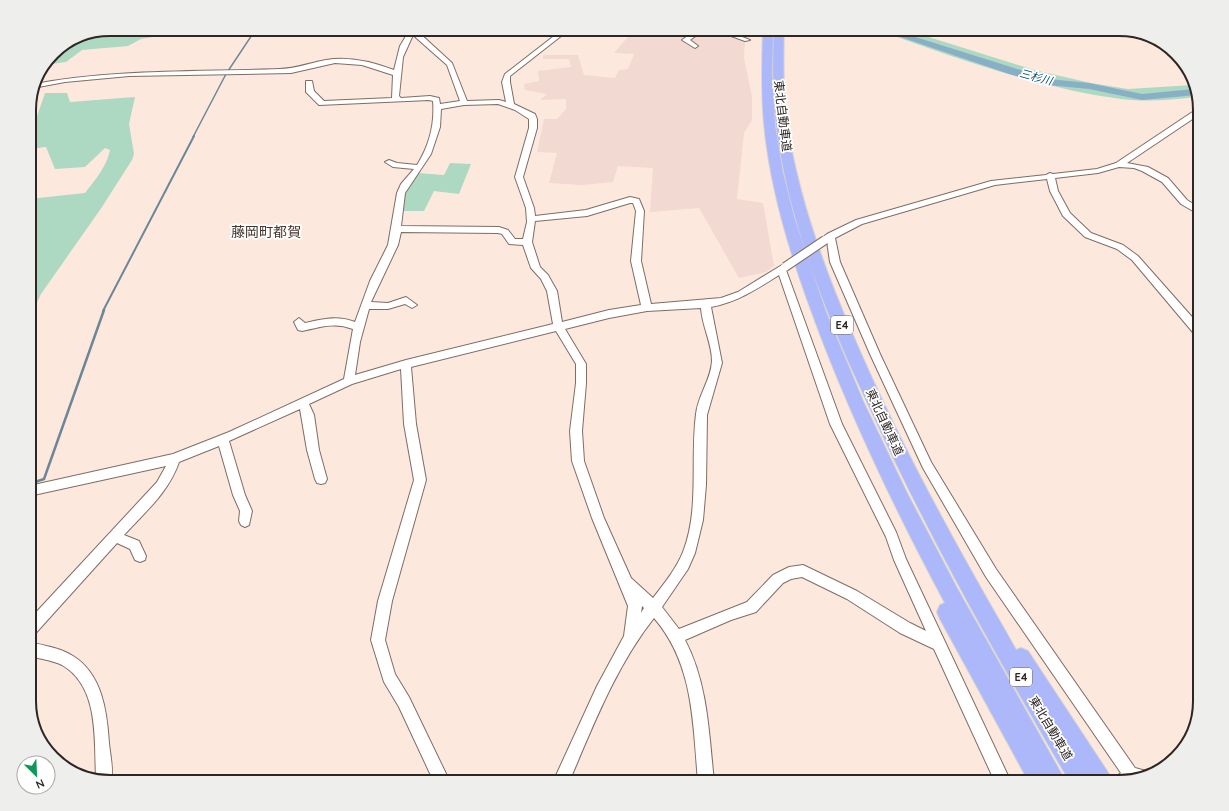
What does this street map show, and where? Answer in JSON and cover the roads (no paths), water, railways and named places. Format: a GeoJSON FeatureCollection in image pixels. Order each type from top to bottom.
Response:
{"type":"FeatureCollection","features":[{"type":"Feature","properties":{"kind":"highway","name":"東北自動車道"},"geometry":{"type":"LineString","coordinates":[[768,36],[765,76],[766,100],[774,157],[784,200],[814,299],[838,362],[868,431],[939,575],[1051,775]]}},
{"type":"Feature","properties":{"kind":"highway","name":"東北自動車道"},"geometry":{"type":"LineString","coordinates":[[779,36],[778,77],[782,125],[793,178],[811,244],[843,329],[906,468],[960,571],[1007,655],[1079,775]]}},
{"type":"Feature","properties":{"kind":"highway"},"geometry":{"type":"LineString","coordinates":[[868,431],[877,472],[928,578],[1037,775]]}},
{"type":"Feature","properties":{"kind":"highway"},"geometry":{"type":"LineString","coordinates":[[960,571],[1017,652],[1096,775]]}},
{"type":"Feature","properties":{"kind":"street"},"geometry":{"type":"LineString","coordinates":[[398,100],[395,97],[398,62],[408,36]]}},
{"type":"Feature","properties":{"kind":"street"},"geometry":{"type":"LineString","coordinates":[[419,36],[450,64],[464,103]]}},
{"type":"Feature","properties":{"kind":"street"},"geometry":{"type":"LineString","coordinates":[[510,104],[506,82],[507,75],[558,36]]}},
{"type":"Feature","properties":{"kind":"street"},"geometry":{"type":"LineString","coordinates":[[691,36],[684,40],[695,46]]}},
{"type":"Feature","properties":{"kind":"street"},"geometry":{"type":"LineString","coordinates":[[735,36],[747,40]]}},
{"type":"Feature","properties":{"kind":"street"},"geometry":{"type":"LineString","coordinates":[[41,85],[70,79],[137,73],[292,71],[334,61],[382,68],[397,74]]}},
{"type":"Feature","properties":{"kind":"street"},"geometry":{"type":"LineString","coordinates":[[309,83],[310,92],[322,103],[430,98],[436,100],[438,107],[430,147],[418,168],[404,187],[396,222],[397,229],[393,245],[365,305],[357,327],[352,350],[349,381]]}},
{"type":"Feature","properties":{"kind":"street"},"geometry":{"type":"LineString","coordinates":[[438,107],[464,103],[499,102],[510,104],[532,116],[534,122],[519,177],[530,208],[531,219],[528,242],[536,268],[545,277],[552,291],[554,311],[558,326],[581,364],[581,383],[576,431],[578,461],[598,518],[626,582],[634,606],[631,638]]}},
{"type":"Feature","properties":{"kind":"street"},"geometry":{"type":"LineString","coordinates":[[36,489],[174,459],[222,439],[349,381],[406,364],[609,314],[647,308],[706,304],[733,298],[783,268],[827,238],[859,222],[1005,180],[1098,171],[1119,165],[1193,116]]}},
{"type":"Feature","properties":{"kind":"street"},"geometry":{"type":"LineString","coordinates":[[390,162],[395,165],[413,165],[418,168]]}},
{"type":"Feature","properties":{"kind":"street"},"geometry":{"type":"LineString","coordinates":[[1119,165],[1134,166],[1145,169],[1165,180],[1184,202],[1193,208]]}},
{"type":"Feature","properties":{"kind":"street"},"geometry":{"type":"LineString","coordinates":[[1050,175],[1054,191],[1066,214],[1088,235],[1120,247],[1135,258],[1193,325]]}},
{"type":"Feature","properties":{"kind":"street"},"geometry":{"type":"LineString","coordinates":[[531,219],[587,213],[630,200],[636,201],[640,212],[636,261],[647,308]]}},
{"type":"Feature","properties":{"kind":"street"},"geometry":{"type":"LineString","coordinates":[[397,229],[499,230],[504,232],[512,242],[528,242]]}},
{"type":"Feature","properties":{"kind":"street"},"geometry":{"type":"LineString","coordinates":[[827,238],[835,262],[875,354],[927,465],[991,573],[1128,774]]}},
{"type":"Feature","properties":{"kind":"street"},"geometry":{"type":"LineString","coordinates":[[783,268],[836,424],[892,536],[900,560],[1000,775]]}},
{"type":"Feature","properties":{"kind":"street"},"geometry":{"type":"LineString","coordinates":[[365,305],[388,306],[406,300],[412,305]]}},
{"type":"Feature","properties":{"kind":"street"},"geometry":{"type":"LineString","coordinates":[[564,775],[591,714],[631,638],[684,564],[696,530],[700,485],[701,414],[717,363],[706,315],[706,304]]}},
{"type":"Feature","properties":{"kind":"street"},"geometry":{"type":"LineString","coordinates":[[299,322],[302,327],[331,321],[342,321],[357,327]]}},
{"type":"Feature","properties":{"kind":"street"},"geometry":{"type":"LineString","coordinates":[[406,364],[410,424],[420,480],[385,601],[378,640],[389,677],[404,702],[439,775]]}},
{"type":"Feature","properties":{"kind":"street"},"geometry":{"type":"LineString","coordinates":[[302,402],[308,415],[313,450],[321,479]]}},
{"type":"Feature","properties":{"kind":"street"},"geometry":{"type":"LineString","coordinates":[[222,439],[239,495],[246,511],[245,521]]}},
{"type":"Feature","properties":{"kind":"street"},"geometry":{"type":"LineString","coordinates":[[36,622],[161,486],[168,476],[174,459]]}},
{"type":"Feature","properties":{"kind":"street"},"geometry":{"type":"LineString","coordinates":[[115,537],[135,545],[140,556]]}},
{"type":"Feature","properties":{"kind":"street"},"geometry":{"type":"LineString","coordinates":[[676,637],[751,607],[778,579],[789,573],[803,571],[857,598],[905,628],[939,644]]}},
{"type":"Feature","properties":{"kind":"street"},"geometry":{"type":"LineString","coordinates":[[626,582],[653,608],[676,637],[697,692],[705,775]]}},
{"type":"Feature","properties":{"kind":"street"},"geometry":{"type":"LineString","coordinates":[[36,651],[67,661],[88,680],[100,716],[104,774]]}},
{"type":"Feature","properties":{"kind":"waterway"},"geometry":{"type":"LineString","coordinates":[[228,71],[251,36]]}},
{"type":"Feature","properties":{"kind":"waterway","name":"三杉川"},"geometry":{"type":"LineString","coordinates":[[902,36],[1012,72],[1048,82],[1089,86],[1142,97],[1156,97],[1190,93]]}},
{"type":"Feature","properties":{"kind":"waterway"},"geometry":{"type":"LineString","coordinates":[[193,137],[226,74]]}},
{"type":"Feature","properties":{"kind":"waterway"},"geometry":{"type":"LineString","coordinates":[[103,311],[194,136]]}},
{"type":"Feature","properties":{"kind":"waterway"},"geometry":{"type":"LineString","coordinates":[[36,482],[44,479],[104,310]]}},
{"type":"Feature","properties":{"kind":"district","name":"藤岡町都賀"},"geometry":{"type":"Point","coordinates":[266,232]}}]}
